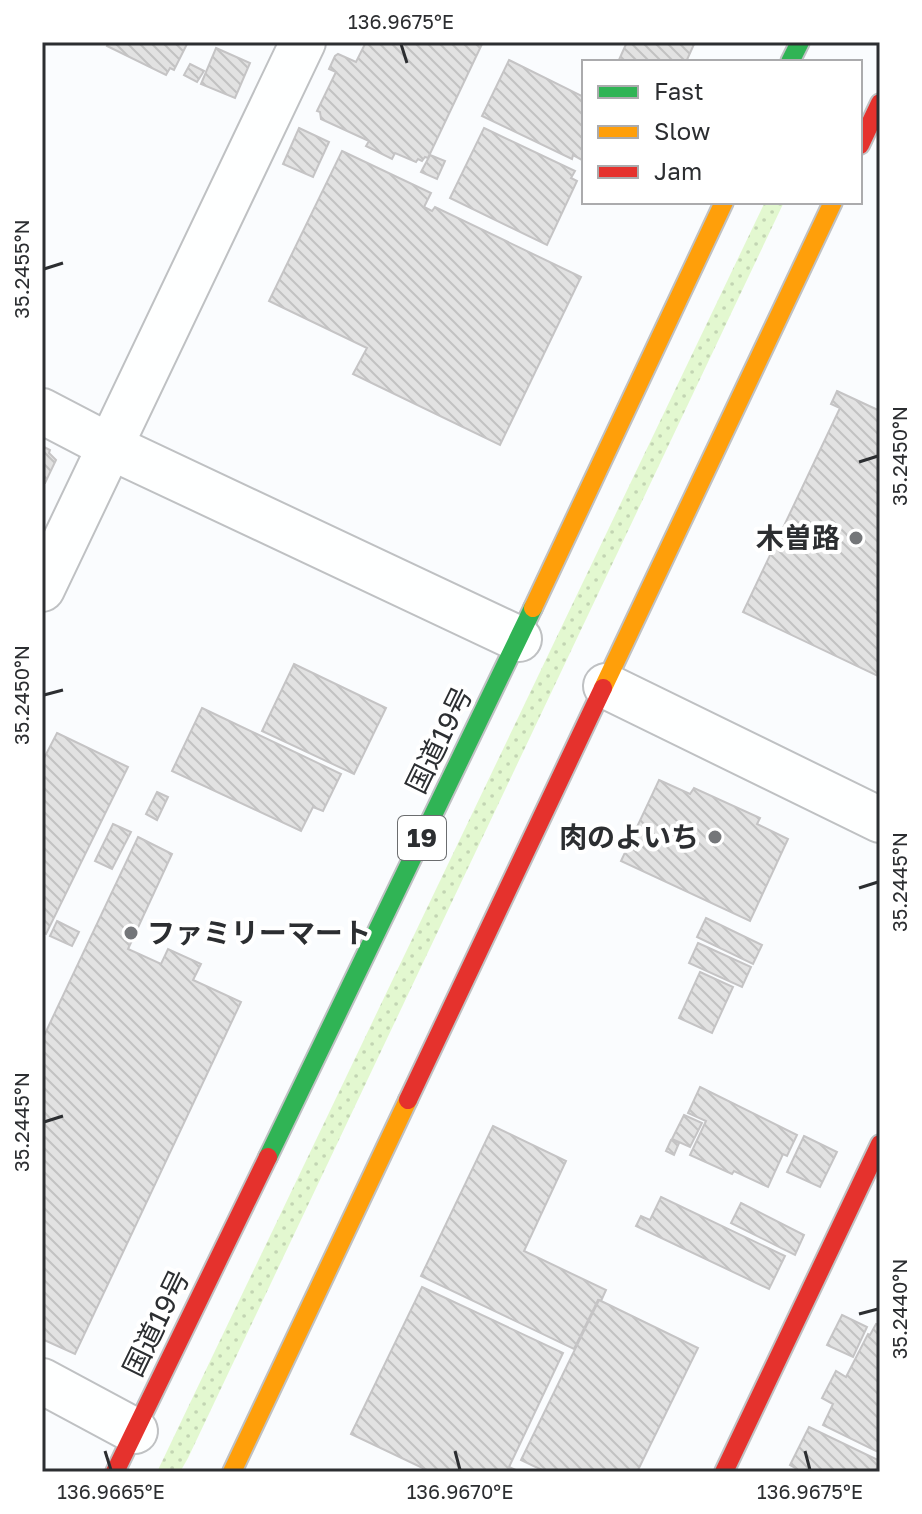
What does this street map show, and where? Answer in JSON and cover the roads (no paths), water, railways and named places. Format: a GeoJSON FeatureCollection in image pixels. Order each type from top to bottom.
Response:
{"type":"FeatureCollection","features":[{"type":"Feature","properties":{"kind":"main road"},"geometry":{"type":"LineString","coordinates":[[791,60],[800,42]]}},
{"type":"Feature","properties":{"kind":"main road"},"geometry":{"type":"LineString","coordinates":[[862,141],[880,103]]}},
{"type":"Feature","properties":{"kind":"main road","name":"国道19号"},"geometry":{"type":"LineString","coordinates":[[115,1472],[519,639],[723,204]]}},
{"type":"Feature","properties":{"kind":"main road"},"geometry":{"type":"LineString","coordinates":[[232,1472],[832,204]]}},
{"type":"Feature","properties":{"kind":"main road"},"geometry":{"type":"LineString","coordinates":[[724,1472],[880,1144]]}},
{"type":"Feature","properties":{"kind":"street"},"geometry":{"type":"LineString","coordinates":[[42,589],[303,42]]}},
{"type":"Feature","properties":{"kind":"street"},"geometry":{"type":"LineString","coordinates":[[42,411],[111,447],[519,639]]}},
{"type":"Feature","properties":{"kind":"street"},"geometry":{"type":"LineString","coordinates":[[606,686],[880,820]]}},
{"type":"Feature","properties":{"kind":"street"},"geometry":{"type":"LineString","coordinates":[[42,1381],[135,1431]]}},
{"type":"Feature","properties":{"kind":"place","name":"木曽路"},"geometry":{"type":"Point","coordinates":[856,538]}},
{"type":"Feature","properties":{"kind":"place","name":"肉のよいち"},"geometry":{"type":"Point","coordinates":[715,837]}},
{"type":"Feature","properties":{"kind":"place","name":"ファミリーマート"},"geometry":{"type":"Point","coordinates":[131,933]}}]}
